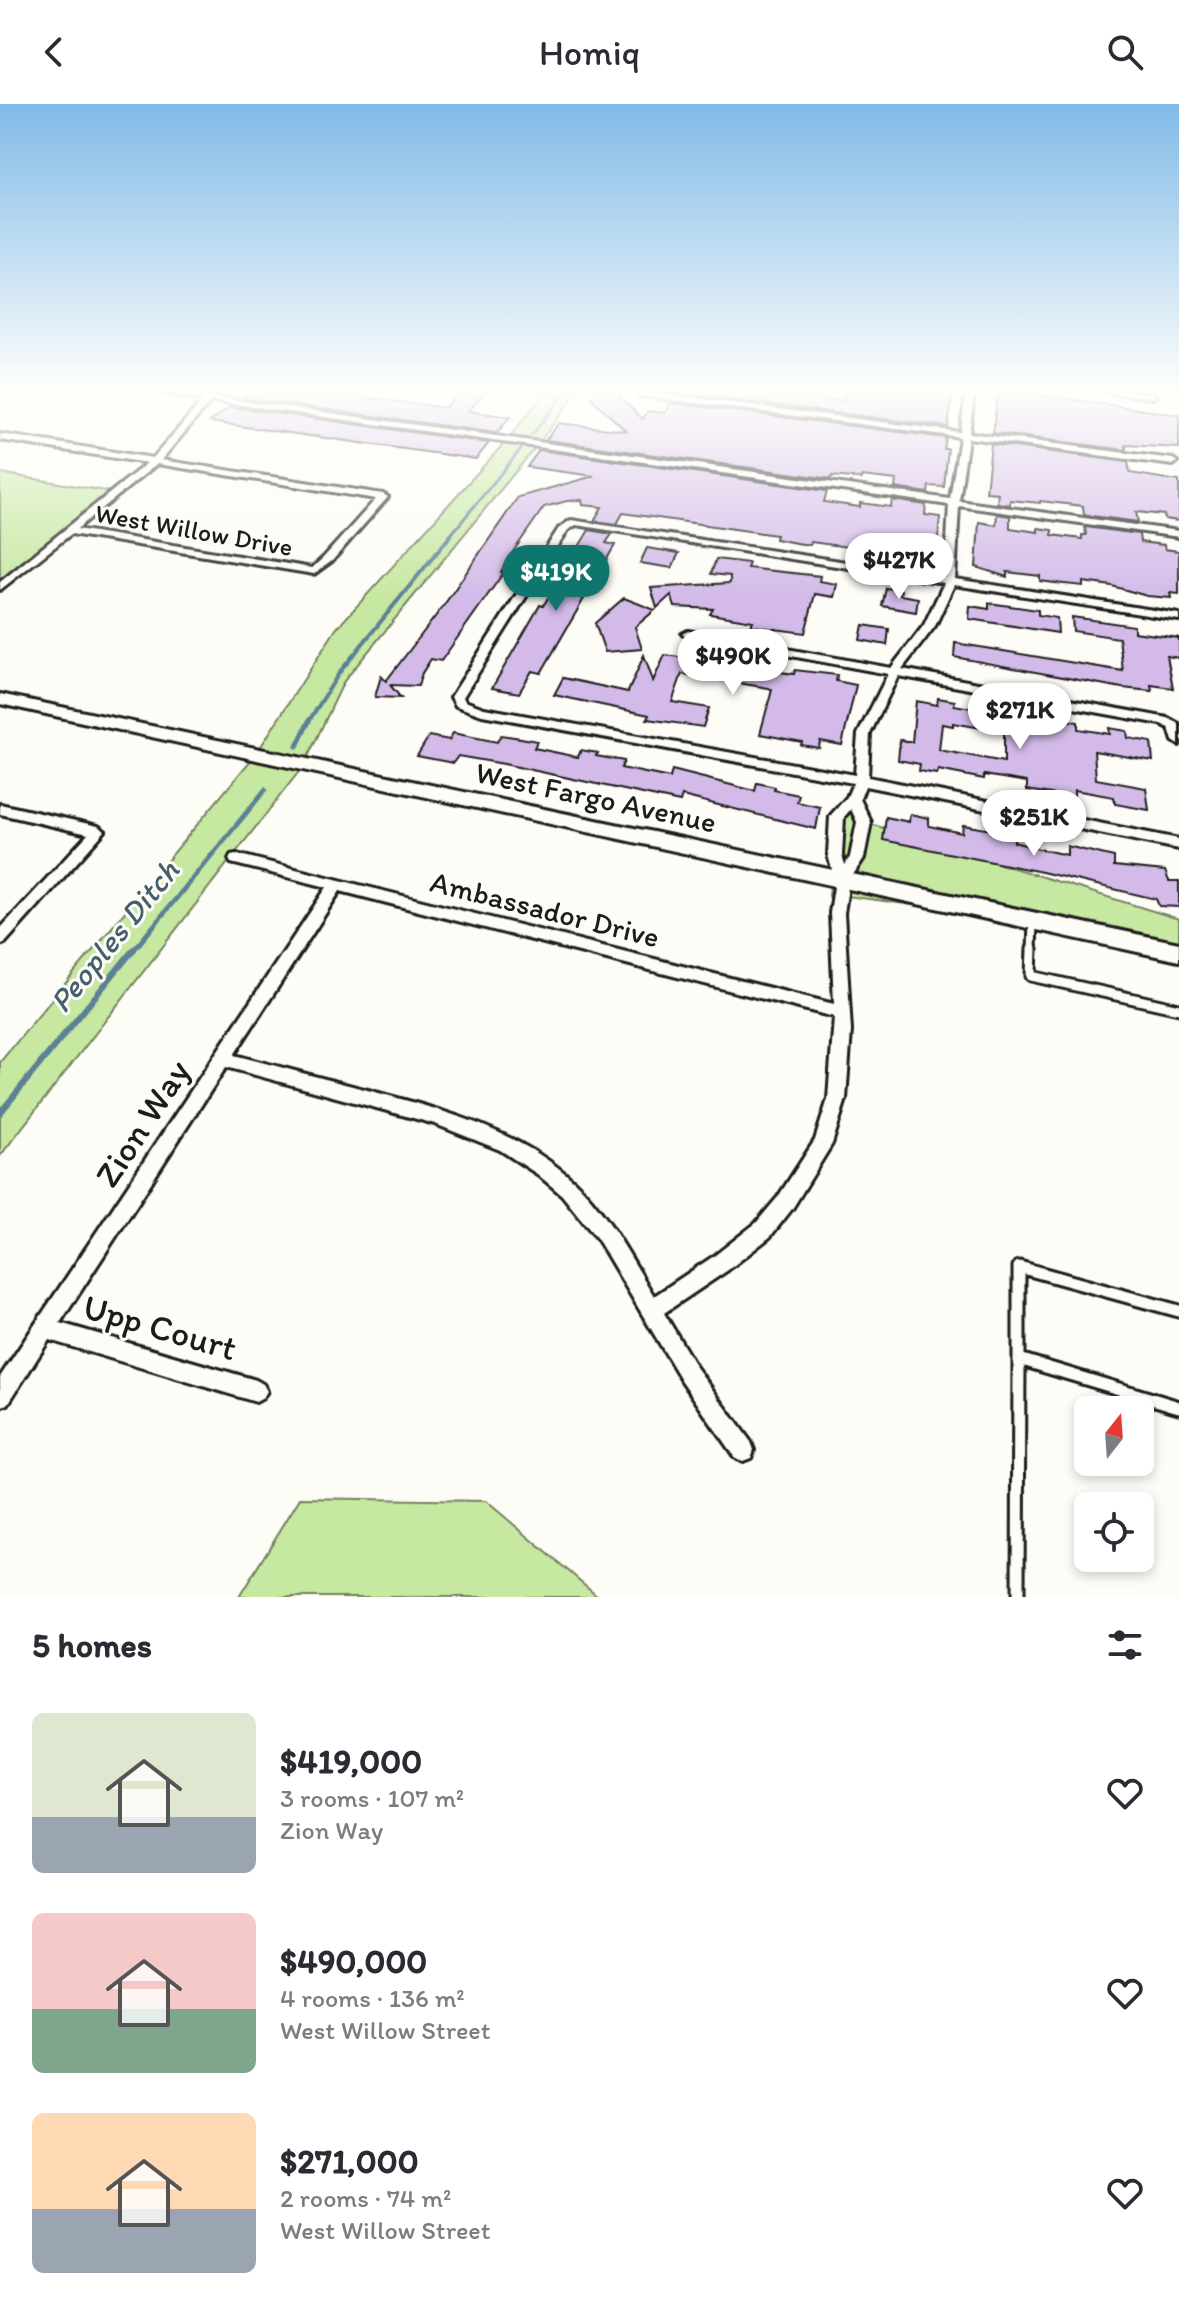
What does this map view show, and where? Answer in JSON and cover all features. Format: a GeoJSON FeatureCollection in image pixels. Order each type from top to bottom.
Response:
{"type":"FeatureCollection","features":[{"type":"Feature","properties":{"kind":"main road","name":"West Fargo Avenue"},"geometry":{"type":"LineString","coordinates":[[0,699],[1179,952]]}},
{"type":"Feature","properties":{"kind":"street"},"geometry":{"type":"LineString","coordinates":[[140,459],[155,461]]}},
{"type":"Feature","properties":{"kind":"street"},"geometry":{"type":"LineString","coordinates":[[0,587],[157,459]]}},
{"type":"Feature","properties":{"kind":"street"},"geometry":{"type":"LineString","coordinates":[[651,459],[1177,532]]}},
{"type":"Feature","properties":{"kind":"street"},"geometry":{"type":"LineString","coordinates":[[653,1309],[763,1230],[785,1203],[823,1144],[837,1099],[843,1031],[837,913],[842,880],[835,855],[837,816],[853,799],[861,780],[864,734],[895,670],[929,626],[950,583],[954,503],[961,459]]}},
{"type":"Feature","properties":{"kind":"street"},"geometry":{"type":"LineString","coordinates":[[1147,459],[1173,462]]}},
{"type":"Feature","properties":{"kind":"street","name":"West Willow Drive"},"geometry":{"type":"LineString","coordinates":[[68,531],[314,571],[339,548],[383,497],[155,461]]}},
{"type":"Feature","properties":{"kind":"street"},"geometry":{"type":"LineString","coordinates":[[1179,617],[574,522],[564,528],[462,687],[458,701],[482,711],[861,780],[1179,844]]}},
{"type":"Feature","properties":{"kind":"street"},"geometry":{"type":"LineString","coordinates":[[688,634],[895,670],[1170,724],[1177,731],[1179,741]]}},
{"type":"Feature","properties":{"kind":"street"},"geometry":{"type":"LineString","coordinates":[[842,880],[857,858],[864,822],[853,799]]}},
{"type":"Feature","properties":{"kind":"street"},"geometry":{"type":"LineString","coordinates":[[0,809],[98,831],[0,939]]}},
{"type":"Feature","properties":{"kind":"street","name":"Ambassador Drive"},"geometry":{"type":"LineString","coordinates":[[236,859],[840,1012]]}},
{"type":"Feature","properties":{"kind":"street","name":"Zion Way"},"geometry":{"type":"LineString","coordinates":[[0,1396],[336,885]]}},
{"type":"Feature","properties":{"kind":"street"},"geometry":{"type":"LineString","coordinates":[[222,1059],[436,1116],[506,1144],[569,1189],[605,1233],[689,1374],[743,1450]]}},
{"type":"Feature","properties":{"kind":"street","name":"Upp Court"},"geometry":{"type":"LineString","coordinates":[[45,1329],[256,1391]]}},
{"type":"Feature","properties":{"kind":"lane"},"geometry":{"type":"LineString","coordinates":[[1033,921],[1031,976],[1179,1009]]}},
{"type":"Feature","properties":{"kind":"lane"},"geometry":{"type":"LineString","coordinates":[[1018,1597],[1019,1267],[1179,1311]]}},
{"type":"Feature","properties":{"kind":"lane"},"geometry":{"type":"LineString","coordinates":[[1019,1359],[1179,1407]]}},
{"type":"Feature","properties":{"kind":"green space"},"geometry":{"type":"Polygon","coordinates":[[[490,459],[526,459],[344,681],[304,765],[0,1156],[0,1062],[256,754],[336,629],[490,459]]]}},
{"type":"Feature","properties":{"kind":"green space"},"geometry":{"type":"Polygon","coordinates":[[[0,473],[118,493],[0,587],[0,473]]]}},
{"type":"Feature","properties":{"kind":"green space"},"geometry":{"type":"Polygon","coordinates":[[[853,799],[864,822],[1179,919],[1179,960],[971,913],[840,895],[837,913],[829,896],[837,816],[853,799]]]}},
{"type":"Feature","properties":{"kind":"green space"},"geometry":{"type":"Polygon","coordinates":[[[300,1498],[486,1501],[599,1597],[239,1597],[300,1498]]]}},
{"type":"Feature","properties":{"kind":"building"},"geometry":{"type":"Polygon","coordinates":[[[533,459],[600,459],[827,491],[824,502],[891,507],[892,500],[926,505],[925,515],[940,517],[936,560],[918,557],[917,562],[848,552],[849,547],[796,543],[775,539],[776,535],[623,513],[617,524],[594,521],[602,507],[583,505],[582,500],[567,501],[544,507],[506,562],[501,572],[504,572],[441,661],[431,659],[418,686],[390,685],[401,698],[375,697],[381,676],[386,681],[444,605],[518,497],[594,476],[527,467],[533,459]]]}},
{"type":"Feature","properties":{"kind":"building"},"geometry":{"type":"Polygon","coordinates":[[[682,459],[947,459],[944,487],[929,486],[928,493],[895,488],[896,480],[862,476],[861,479],[832,476],[831,479],[682,459]]]}},
{"type":"Feature","properties":{"kind":"building"},"geometry":{"type":"Polygon","coordinates":[[[989,459],[1103,459],[1128,462],[1130,473],[1179,481],[1179,521],[1165,519],[1164,515],[1136,512],[1138,522],[1084,515],[1083,506],[1040,501],[1010,500],[1010,505],[997,503],[998,493],[986,492],[989,459]]]}},
{"type":"Feature","properties":{"kind":"building"},"geometry":{"type":"Polygon","coordinates":[[[997,514],[1010,516],[1010,528],[1038,532],[1038,528],[1052,530],[1052,535],[1082,539],[1082,535],[1086,535],[1085,527],[1139,534],[1140,542],[1164,545],[1165,549],[1179,551],[1179,594],[1170,593],[1171,598],[1147,596],[1112,586],[1040,581],[1040,576],[1007,572],[1007,577],[976,567],[979,522],[996,525],[997,514]]]}},
{"type":"Feature","properties":{"kind":"building"},"geometry":{"type":"Polygon","coordinates":[[[589,530],[612,534],[606,543],[615,545],[541,673],[532,671],[519,693],[492,688],[540,605],[543,606],[589,530]]]}},
{"type":"Feature","properties":{"kind":"building"},"geometry":{"type":"Polygon","coordinates":[[[647,548],[679,553],[672,568],[640,563],[647,548]]]}},
{"type":"Feature","properties":{"kind":"building"},"geometry":{"type":"Polygon","coordinates":[[[716,559],[749,563],[747,568],[820,576],[819,581],[837,584],[834,597],[815,594],[805,633],[751,626],[753,621],[710,614],[713,609],[675,607],[671,595],[657,608],[651,588],[730,583],[730,576],[711,574],[716,559]]]}},
{"type":"Feature","properties":{"kind":"building"},"geometry":{"type":"Polygon","coordinates":[[[886,588],[901,590],[900,595],[918,598],[916,612],[882,606],[886,588]]]}},
{"type":"Feature","properties":{"kind":"building"},"geometry":{"type":"Polygon","coordinates":[[[624,598],[655,610],[635,627],[642,649],[605,652],[595,623],[624,598]]]}},
{"type":"Feature","properties":{"kind":"building"},"geometry":{"type":"Polygon","coordinates":[[[989,603],[1038,610],[1038,615],[1057,618],[1058,633],[969,619],[970,606],[989,609],[989,603]]]}},
{"type":"Feature","properties":{"kind":"building"},"geometry":{"type":"Polygon","coordinates":[[[1072,617],[1134,626],[1134,632],[1179,638],[1179,658],[1167,656],[1173,688],[1151,685],[1152,691],[1122,688],[954,657],[955,643],[1123,671],[1119,638],[1073,631],[1072,617]]]}},
{"type":"Feature","properties":{"kind":"building"},"geometry":{"type":"Polygon","coordinates":[[[863,625],[889,629],[887,645],[860,640],[863,625]]]}},
{"type":"Feature","properties":{"kind":"building"},"geometry":{"type":"Polygon","coordinates":[[[644,655],[653,681],[665,655],[710,661],[713,656],[734,658],[749,661],[748,667],[794,674],[795,670],[837,675],[836,681],[856,685],[842,745],[820,741],[819,748],[760,734],[772,690],[769,688],[682,674],[672,702],[709,708],[703,727],[647,719],[649,715],[554,695],[563,678],[628,692],[644,655]]]}},
{"type":"Feature","properties":{"kind":"building"},"geometry":{"type":"Polygon","coordinates":[[[938,698],[955,701],[954,705],[1032,719],[1032,714],[1078,722],[1078,729],[1110,734],[1109,728],[1127,731],[1128,738],[1151,742],[1153,761],[1094,751],[1096,779],[1146,788],[1149,810],[1115,804],[1114,797],[1074,790],[1074,798],[1027,790],[1027,782],[984,775],[984,779],[938,770],[937,774],[919,771],[920,764],[898,760],[900,740],[912,742],[916,701],[937,705],[938,698]],[[942,724],[939,750],[1004,762],[1004,732],[942,724]]]}},
{"type":"Feature","properties":{"kind":"building"},"geometry":{"type":"Polygon","coordinates":[[[453,733],[497,742],[501,735],[537,741],[534,748],[578,757],[581,750],[598,753],[596,756],[624,761],[621,768],[670,778],[672,770],[755,791],[757,783],[775,787],[774,790],[799,795],[797,802],[820,807],[816,829],[682,796],[680,802],[504,764],[458,756],[453,763],[417,756],[429,736],[449,740],[453,733]]]}},
{"type":"Feature","properties":{"kind":"building"},"geometry":{"type":"Polygon","coordinates":[[[910,814],[929,818],[929,826],[962,833],[963,825],[1014,834],[1014,842],[1039,849],[1067,855],[1067,846],[1114,857],[1114,866],[1165,871],[1169,881],[1179,881],[1179,907],[1159,906],[1156,899],[1042,872],[883,840],[886,817],[909,822],[910,814]]]}},
{"type":"Feature","properties":{"kind":"waterway","name":"Peoples Ditch"},"geometry":{"type":"LineString","coordinates":[[449,537],[513,459]]}},
{"type":"Feature","properties":{"kind":"waterway","name":"Peoples Ditch"},"geometry":{"type":"LineString","coordinates":[[309,721],[339,673],[451,535]]}},
{"type":"Feature","properties":{"kind":"waterway","name":"Peoples Ditch"},"geometry":{"type":"LineString","coordinates":[[297,746],[309,721]]}},
{"type":"Feature","properties":{"kind":"waterway","name":"Peoples Ditch"},"geometry":{"type":"LineString","coordinates":[[133,951],[265,790]]}},
{"type":"Feature","properties":{"kind":"waterway","name":"Peoples Ditch"},"geometry":{"type":"LineString","coordinates":[[0,1113],[134,949]]}}]}
